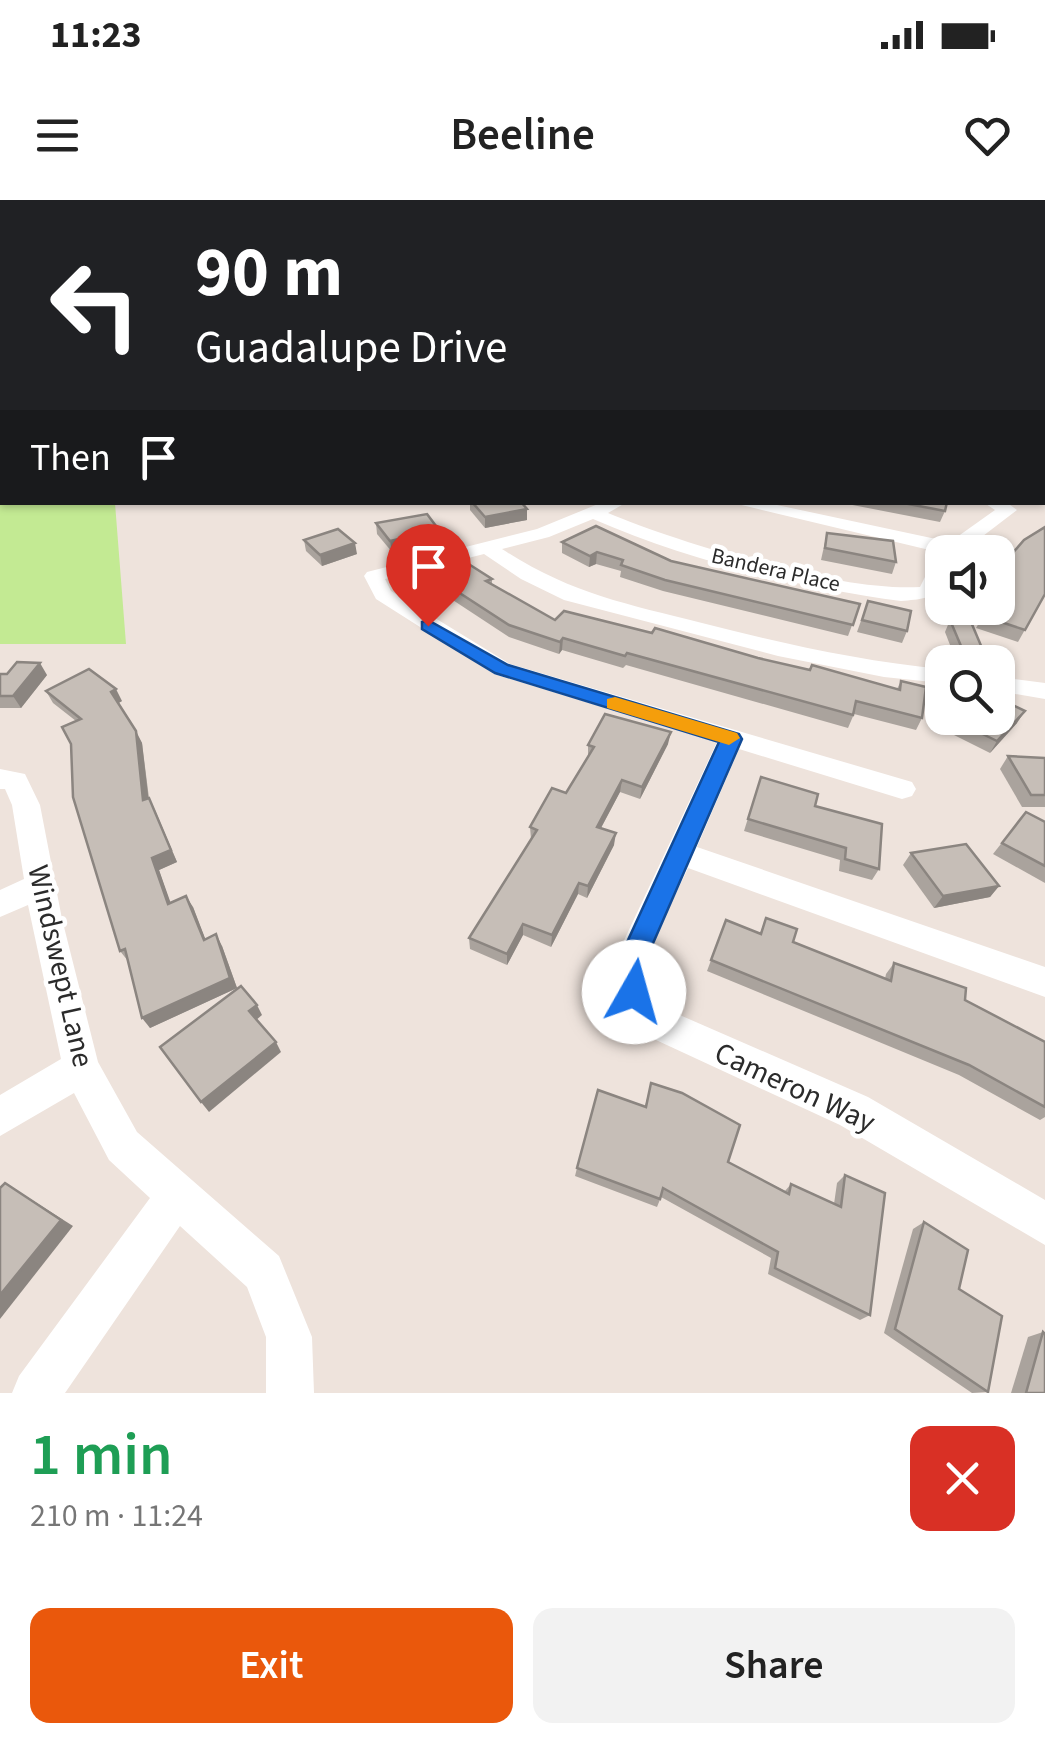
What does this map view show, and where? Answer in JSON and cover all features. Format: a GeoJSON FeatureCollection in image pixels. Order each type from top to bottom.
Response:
{"type":"FeatureCollection","features":[{"type":"Feature","properties":{"kind":"street"},"geometry":{"type":"LineString","coordinates":[[612,505],[596,514],[488,547],[374,576],[383,596],[502,669],[902,789]]}},
{"type":"Feature","properties":{"kind":"street"},"geometry":{"type":"LineString","coordinates":[[749,505],[925,548]]}},
{"type":"Feature","properties":{"kind":"street","name":"Bandera Place"},"geometry":{"type":"LineString","coordinates":[[975,535],[1008,510],[997,505]]}},
{"type":"Feature","properties":{"kind":"street","name":"Bandera Place"},"geometry":{"type":"LineString","coordinates":[[596,514],[650,538],[828,582],[904,596],[925,592]]}},
{"type":"Feature","properties":{"kind":"street"},"geometry":{"type":"LineString","coordinates":[[488,547],[528,575],[570,596],[778,649],[925,674]]}},
{"type":"Feature","properties":{"kind":"street"},"geometry":{"type":"LineString","coordinates":[[1015,687],[1045,691]]}},
{"type":"Feature","properties":{"kind":"street","name":"Cameron Way"},"geometry":{"type":"LineString","coordinates":[[731,739],[630,964],[634,992],[645,1013],[854,1111],[1045,1224]]}},
{"type":"Feature","properties":{"kind":"street","name":"Windswept Lane"},"geometry":{"type":"LineString","coordinates":[[0,779],[15,781],[26,805],[82,1068],[123,1146],[264,1272],[289,1337],[290,1393]]}},
{"type":"Feature","properties":{"kind":"street"},"geometry":{"type":"LineString","coordinates":[[682,854],[1045,982]]}},
{"type":"Feature","properties":{"kind":"street"},"geometry":{"type":"LineString","coordinates":[[0,904],[40,884]]}},
{"type":"Feature","properties":{"kind":"street"},"geometry":{"type":"LineString","coordinates":[[0,1117],[82,1068]]}},
{"type":"Feature","properties":{"kind":"street"},"geometry":{"type":"LineString","coordinates":[[36,1393],[177,1195]]}},
{"type":"Feature","properties":{"kind":"green space"},"geometry":{"type":"Polygon","coordinates":[[[0,505],[115,505],[126,644],[0,644],[0,505]]]}},
{"type":"Feature","properties":{"kind":"building"},"geometry":{"type":"Polygon","coordinates":[[[475,505],[524,505],[527,509],[485,517],[475,505]]]}},
{"type":"Feature","properties":{"kind":"building"},"geometry":{"type":"Polygon","coordinates":[[[914,505],[946,505],[945,511],[914,505]]]}},
{"type":"Feature","properties":{"kind":"building"},"geometry":{"type":"Polygon","coordinates":[[[427,514],[439,530],[390,541],[376,523],[427,514]]]}},
{"type":"Feature","properties":{"kind":"building"},"geometry":{"type":"Polygon","coordinates":[[[596,526],[671,561],[860,604],[853,625],[665,580],[621,565],[623,560],[597,552],[590,556],[562,542],[596,526]]]}},
{"type":"Feature","properties":{"kind":"building"},"geometry":{"type":"Polygon","coordinates":[[[1045,527],[1045,594],[1025,630],[1010,625],[1015,625],[1015,550],[1045,527]]]}},
{"type":"Feature","properties":{"kind":"building"},"geometry":{"type":"Polygon","coordinates":[[[338,529],[355,543],[320,555],[304,540],[338,529]]]}},
{"type":"Feature","properties":{"kind":"building"},"geometry":{"type":"Polygon","coordinates":[[[827,533],[893,541],[896,562],[825,548],[827,533]]]}},
{"type":"Feature","properties":{"kind":"building"},"geometry":{"type":"Polygon","coordinates":[[[467,563],[492,579],[486,581],[555,620],[564,611],[652,633],[655,628],[758,658],[810,670],[812,665],[900,690],[901,681],[925,687],[922,718],[856,701],[853,715],[627,653],[625,656],[563,638],[560,642],[509,625],[435,577],[467,563]]]}},
{"type":"Feature","properties":{"kind":"building"},"geometry":{"type":"Polygon","coordinates":[[[868,601],[911,611],[907,631],[862,620],[868,601]]]}},
{"type":"Feature","properties":{"kind":"building"},"geometry":{"type":"Polygon","coordinates":[[[952,625],[972,625],[981,645],[961,645],[952,625]]]}},
{"type":"Feature","properties":{"kind":"building"},"geometry":{"type":"Polygon","coordinates":[[[17,662],[40,663],[13,696],[0,696],[0,674],[7,674],[17,662]]]}},
{"type":"Feature","properties":{"kind":"building"},"geometry":{"type":"Polygon","coordinates":[[[89,669],[116,689],[111,692],[136,731],[143,800],[149,798],[171,850],[152,858],[168,904],[186,896],[204,940],[216,934],[230,978],[142,1018],[125,949],[120,951],[73,797],[71,744],[62,727],[81,719],[46,691],[89,669]]]}},
{"type":"Feature","properties":{"kind":"building"},"geometry":{"type":"Polygon","coordinates":[[[1015,706],[1025,711],[1015,722],[1015,706]]]}},
{"type":"Feature","properties":{"kind":"building"},"geometry":{"type":"Polygon","coordinates":[[[605,714],[671,732],[642,787],[622,780],[597,827],[616,833],[588,886],[579,883],[552,935],[523,924],[507,954],[469,938],[537,830],[530,827],[552,788],[566,793],[594,747],[588,745],[605,714]]]}},
{"type":"Feature","properties":{"kind":"building"},"geometry":{"type":"Polygon","coordinates":[[[1008,756],[1045,758],[1045,795],[1031,795],[1008,756]]]}},
{"type":"Feature","properties":{"kind":"building"},"geometry":{"type":"Polygon","coordinates":[[[761,777],[818,794],[815,806],[882,824],[879,869],[845,859],[846,848],[748,819],[761,777]]]}},
{"type":"Feature","properties":{"kind":"building"},"geometry":{"type":"Polygon","coordinates":[[[1026,812],[1045,822],[1045,866],[1002,843],[1026,812]]]}},
{"type":"Feature","properties":{"kind":"building"},"geometry":{"type":"Polygon","coordinates":[[[966,844],[999,886],[943,896],[911,853],[966,844]]]}},
{"type":"Feature","properties":{"kind":"building"},"geometry":{"type":"Polygon","coordinates":[[[766,918],[797,929],[793,942],[891,981],[894,963],[966,988],[965,1000],[1045,1042],[1045,1107],[969,1065],[711,960],[726,920],[761,934],[766,918]]]}},
{"type":"Feature","properties":{"kind":"building"},"geometry":{"type":"Polygon","coordinates":[[[241,986],[257,1005],[249,1011],[276,1042],[201,1102],[160,1047],[241,986]]]}},
{"type":"Feature","properties":{"kind":"building"},"geometry":{"type":"Polygon","coordinates":[[[651,1083],[682,1093],[740,1125],[728,1162],[789,1194],[791,1184],[841,1207],[845,1175],[885,1193],[870,1315],[775,1268],[778,1252],[663,1188],[660,1199],[577,1168],[598,1090],[646,1107],[651,1083]]]}},
{"type":"Feature","properties":{"kind":"building"},"geometry":{"type":"Polygon","coordinates":[[[5,1183],[61,1220],[0,1295],[0,1188],[5,1183]]]}},
{"type":"Feature","properties":{"kind":"building"},"geometry":{"type":"Polygon","coordinates":[[[924,1222],[968,1250],[959,1289],[1002,1316],[988,1392],[895,1329],[924,1222]]]}},
{"type":"Feature","properties":{"kind":"building"},"geometry":{"type":"Polygon","coordinates":[[[1043,1332],[1045,1393],[1026,1393],[1043,1332]]]}},
{"type":"Feature","properties":{"kind":"slow traffic"},"geometry":{"type":"LineString","coordinates":[[615,703],[729,738]]}},
{"type":"Feature","properties":{"kind":"route"},"geometry":{"type":"LineString","coordinates":[[428,626],[502,669],[731,739],[630,964],[634,992]]}}]}
